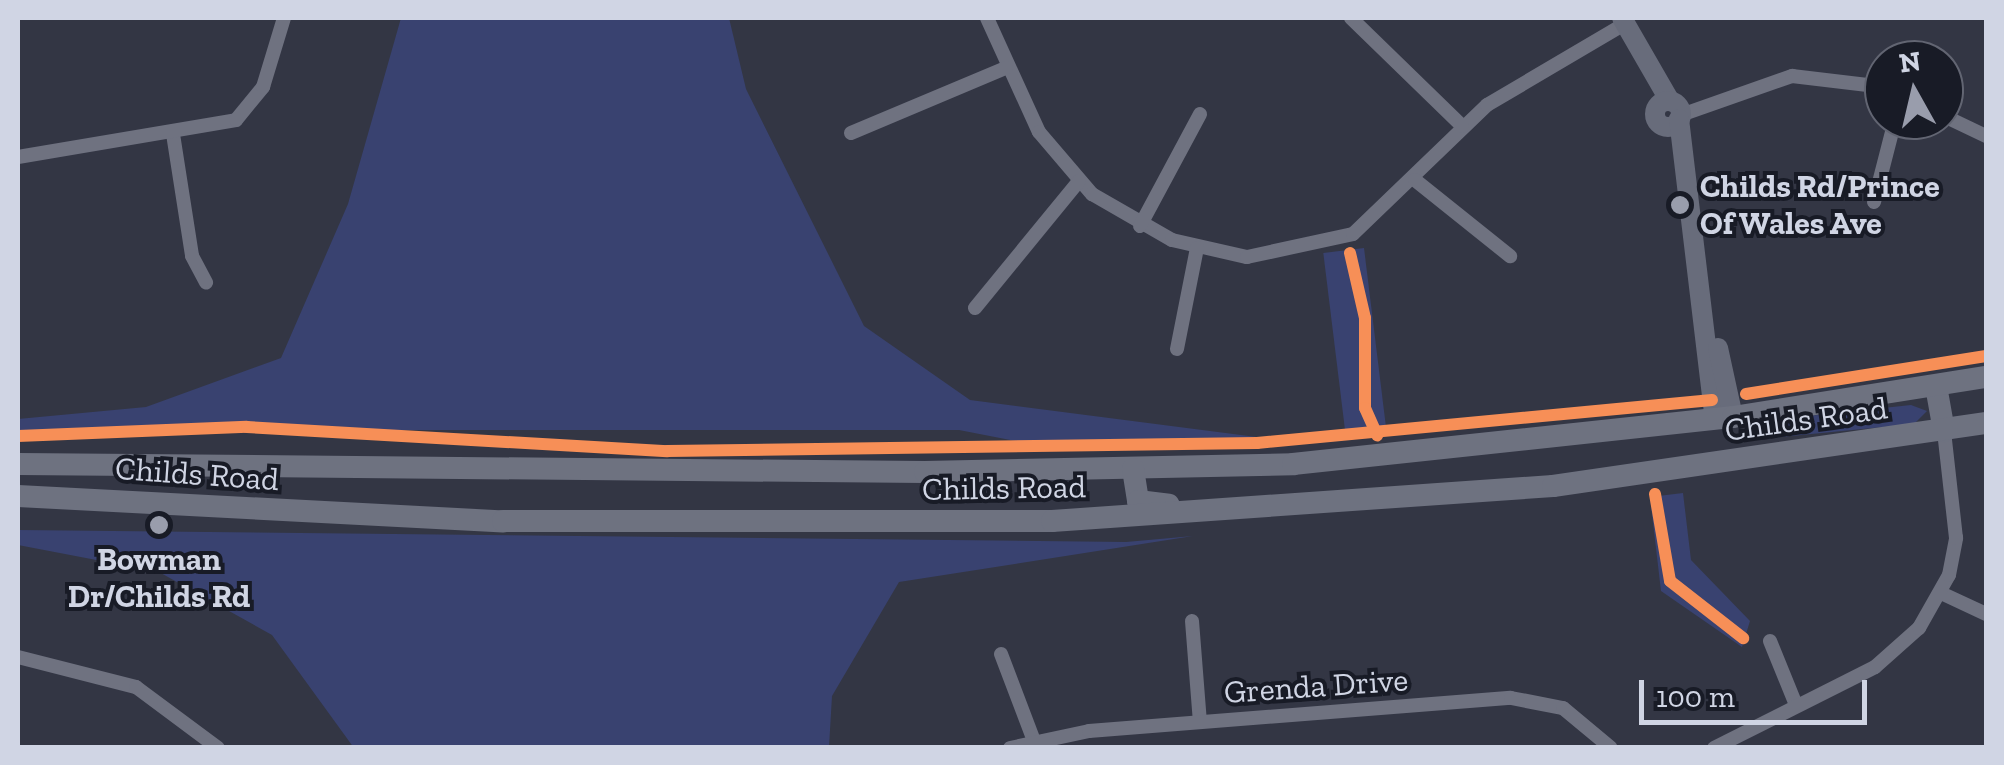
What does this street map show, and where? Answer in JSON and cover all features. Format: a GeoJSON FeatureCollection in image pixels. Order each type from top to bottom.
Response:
{"type":"FeatureCollection","features":[{"type":"Feature","properties":{"kind":"main road","name":"Childs Road"},"geometry":{"type":"LineString","coordinates":[[18,464],[1133,469],[1293,464],[1724,418],[1986,377]]}},
{"type":"Feature","properties":{"kind":"main road"},"geometry":{"type":"LineString","coordinates":[[1936,386],[1944,432]]}},
{"type":"Feature","properties":{"kind":"main road"},"geometry":{"type":"LineString","coordinates":[[1724,418],[1728,462]]}},
{"type":"Feature","properties":{"kind":"main road","name":"Childs Road"},"geometry":{"type":"LineString","coordinates":[[18,496],[384,518],[770,524],[1362,502],[1728,462],[1986,424]]}},
{"type":"Feature","properties":{"kind":"main road"},"geometry":{"type":"LineString","coordinates":[[1133,469],[1133,494],[1146,504],[1362,502]]}},
{"type":"Feature","properties":{"kind":"street"},"geometry":{"type":"LineString","coordinates":[[18,156],[226,125],[252,107],[284,18]]}},
{"type":"Feature","properties":{"kind":"street"},"geometry":{"type":"LineString","coordinates":[[987,18],[1006,68],[1079,181],[1140,226],[1197,248],[1267,256],[1334,242],[1415,180],[1462,126],[1624,20],[1671,112],[1685,165],[1724,418]]}},
{"type":"Feature","properties":{"kind":"street"},"geometry":{"type":"LineString","coordinates":[[1351,18],[1462,126]]}},
{"type":"Feature","properties":{"kind":"street"},"geometry":{"type":"LineString","coordinates":[[851,133],[1006,68]]}},
{"type":"Feature","properties":{"kind":"street"},"geometry":{"type":"LineString","coordinates":[[1671,112],[1792,76],[1864,85]]}},
{"type":"Feature","properties":{"kind":"street"},"geometry":{"type":"LineString","coordinates":[[1140,226],[1200,114]]}},
{"type":"Feature","properties":{"kind":"street"},"geometry":{"type":"LineString","coordinates":[[173,134],[192,256],[206,282]]}},
{"type":"Feature","properties":{"kind":"street"},"geometry":{"type":"LineString","coordinates":[[1874,202],[1890,140]]}},
{"type":"Feature","properties":{"kind":"street"},"geometry":{"type":"LineString","coordinates":[[1415,180],[1510,256]]}},
{"type":"Feature","properties":{"kind":"street"},"geometry":{"type":"LineString","coordinates":[[975,308],[1079,181]]}},
{"type":"Feature","properties":{"kind":"street"},"geometry":{"type":"LineString","coordinates":[[1177,348],[1197,248]]}},
{"type":"Feature","properties":{"kind":"street"},"geometry":{"type":"LineString","coordinates":[[1714,748],[1891,656],[1941,593],[1957,516],[1944,432]]}},
{"type":"Feature","properties":{"kind":"street"},"geometry":{"type":"LineString","coordinates":[[1941,593],[1986,614]]}},
{"type":"Feature","properties":{"kind":"street"},"geometry":{"type":"LineString","coordinates":[[1192,621],[1200,722]]}},
{"type":"Feature","properties":{"kind":"street"},"geometry":{"type":"LineString","coordinates":[[1770,642],[1796,705]]}},
{"type":"Feature","properties":{"kind":"street"},"geometry":{"type":"LineString","coordinates":[[1001,654],[1034,741]]}},
{"type":"Feature","properties":{"kind":"street"},"geometry":{"type":"LineString","coordinates":[[18,657],[136,686],[218,748]]}},
{"type":"Feature","properties":{"kind":"street","name":"Grenda Drive"},"geometry":{"type":"LineString","coordinates":[[1010,748],[1034,741],[1200,722],[1528,699],[1580,717],[1611,748]]}},
{"type":"Feature","properties":{"kind":"shaded area"},"geometry":{"type":"Polygon","coordinates":[[[401,18],[729,18],[746,89],[864,326],[970,400],[1279,440],[1025,443],[959,430],[18,430],[18,419],[146,407],[281,358],[348,204],[401,18]]]}},
{"type":"Feature","properties":{"kind":"shaded area"},"geometry":{"type":"Polygon","coordinates":[[[1364,248],[1386,431],[1346,436],[1323,253],[1364,248]]]}},
{"type":"Feature","properties":{"kind":"shaded area"},"geometry":{"type":"Polygon","coordinates":[[[1911,405],[1927,411],[1914,424],[1740,441],[1762,421],[1911,405]]]}},
{"type":"Feature","properties":{"kind":"shaded area"},"geometry":{"type":"Polygon","coordinates":[[[1683,493],[1691,560],[1750,621],[1742,647],[1661,591],[1650,497],[1683,493]]]}},
{"type":"Feature","properties":{"kind":"shaded area"},"geometry":{"type":"Polygon","coordinates":[[[18,530],[1126,542],[1193,536],[899,582],[832,696],[829,747],[354,748],[272,635],[159,572],[18,545],[18,530]]]}},
{"type":"Feature","properties":{"kind":"cycle path"},"geometry":{"type":"LineString","coordinates":[[1350,253],[1365,318],[1365,408],[1377,435]]}},
{"type":"Feature","properties":{"kind":"cycle path"},"geometry":{"type":"LineString","coordinates":[[1746,394],[1986,356]]}},
{"type":"Feature","properties":{"kind":"cycle path"},"geometry":{"type":"LineString","coordinates":[[18,436],[247,427],[667,451],[1257,443],[1712,400]]}},
{"type":"Feature","properties":{"kind":"cycle path"},"geometry":{"type":"LineString","coordinates":[[1655,494],[1670,581],[1743,638]]}},
{"type":"Feature","properties":{"kind":"place","name":"Childs Rd/Prince Of Wales Ave"},"geometry":{"type":"Point","coordinates":[1680,205]}},
{"type":"Feature","properties":{"kind":"place","name":"Bowman Dr/Childs Rd"},"geometry":{"type":"Point","coordinates":[159,525]}}]}
